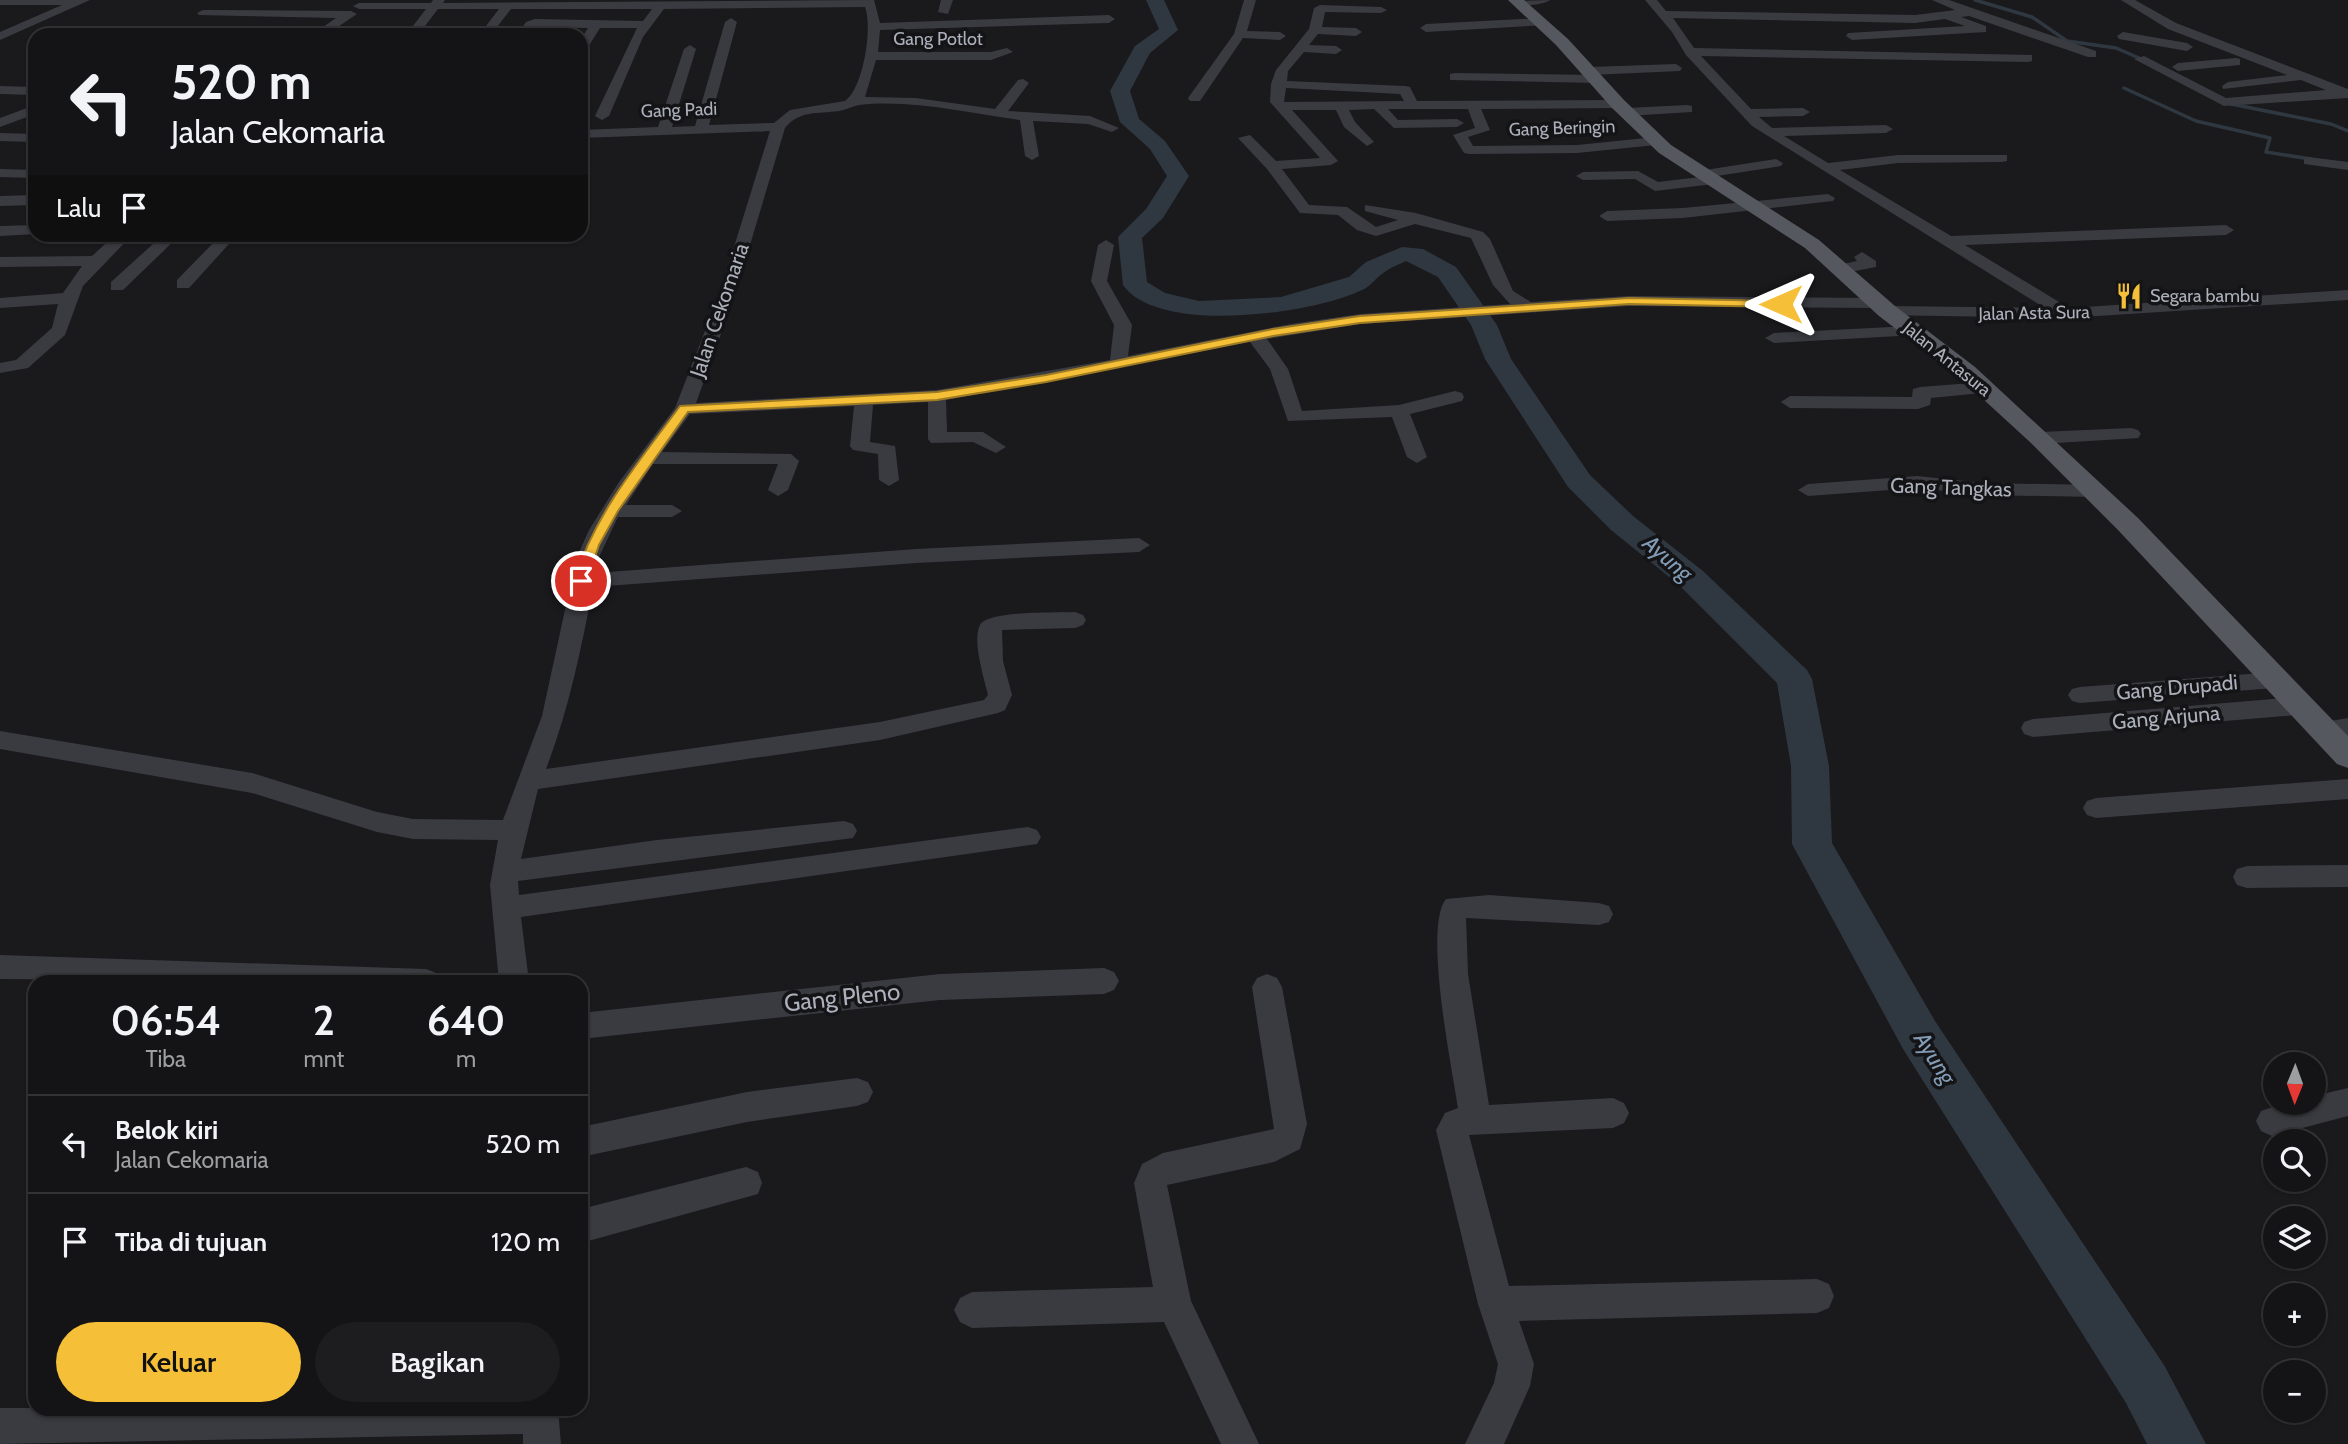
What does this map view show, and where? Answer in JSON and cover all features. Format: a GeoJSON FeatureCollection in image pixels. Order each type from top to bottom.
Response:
{"type":"FeatureCollection","features":[{"type":"Feature","properties":{"kind":"main road","name":"Jalan Antasura"},"geometry":{"type":"LineString","coordinates":[[1516,1],[1543,11],[1593,75],[1656,141],[1812,243],[1882,307],[1985,388],[2095,491],[2348,756]]}},
{"type":"Feature","properties":{"kind":"street"},"geometry":{"type":"LineString","coordinates":[[1651,0],[1690,52],[1748,113],[1770,132],[2066,313]]}},
{"type":"Feature","properties":{"kind":"street"},"geometry":{"type":"LineString","coordinates":[[1852,36],[1982,29],[1968,17],[1938,0]]}},
{"type":"Feature","properties":{"kind":"street"},"geometry":{"type":"LineString","coordinates":[[2127,0],[2172,26],[2346,93]]}},
{"type":"Feature","properties":{"kind":"street"},"geometry":{"type":"LineString","coordinates":[[0,2],[82,1]]}},
{"type":"Feature","properties":{"kind":"street"},"geometry":{"type":"LineString","coordinates":[[3,34],[82,1]]}},
{"type":"Feature","properties":{"kind":"street"},"geometry":{"type":"LineString","coordinates":[[203,13],[357,7],[388,3],[663,3],[873,11],[946,6],[1107,13],[1003,31],[873,11]]}},
{"type":"Feature","properties":{"kind":"street"},"geometry":{"type":"LineString","coordinates":[[490,28],[510,3]]}},
{"type":"Feature","properties":{"kind":"street"},"geometry":{"type":"LineString","coordinates":[[602,116],[644,25],[663,3]]}},
{"type":"Feature","properties":{"kind":"street"},"geometry":{"type":"LineString","coordinates":[[1195,98],[1251,19],[1253,3]]}},
{"type":"Feature","properties":{"kind":"street"},"geometry":{"type":"LineString","coordinates":[[417,28],[436,4]]}},
{"type":"Feature","properties":{"kind":"street"},"geometry":{"type":"LineString","coordinates":[[1894,6],[1915,19]]}},
{"type":"Feature","properties":{"kind":"street"},"geometry":{"type":"LineString","coordinates":[[328,28],[357,7]]}},
{"type":"Feature","properties":{"kind":"street"},"geometry":{"type":"LineString","coordinates":[[1272,166],[1331,161],[1277,102],[1282,70],[1315,30],[1320,8],[1381,10]]}},
{"type":"Feature","properties":{"kind":"street"},"geometry":{"type":"LineString","coordinates":[[856,101],[872,48],[873,11]]}},
{"type":"Feature","properties":{"kind":"street"},"geometry":{"type":"LineString","coordinates":[[1426,32],[1489,37],[1483,26],[1543,11]]}},
{"type":"Feature","properties":{"kind":"street"},"geometry":{"type":"LineString","coordinates":[[1667,19],[1915,19],[1948,15],[1968,17],[2092,54]]}},
{"type":"Feature","properties":{"kind":"street"},"geometry":{"type":"LineString","coordinates":[[1667,19],[1922,26],[1968,17]]}},
{"type":"Feature","properties":{"kind":"street"},"geometry":{"type":"LineString","coordinates":[[0,21],[35,22]]}},
{"type":"Feature","properties":{"kind":"street"},"geometry":{"type":"LineString","coordinates":[[528,28],[535,23],[596,22],[596,26]]}},
{"type":"Feature","properties":{"kind":"street"},"geometry":{"type":"LineString","coordinates":[[701,129],[731,22]]}},
{"type":"Feature","properties":{"kind":"street"},"geometry":{"type":"LineString","coordinates":[[596,26],[644,25]]}},
{"type":"Feature","properties":{"kind":"street"},"geometry":{"type":"LineString","coordinates":[[588,38],[596,26]]}},
{"type":"Feature","properties":{"kind":"street"},"geometry":{"type":"LineString","coordinates":[[2123,36],[2191,46],[2164,35],[2172,26]]}},
{"type":"Feature","properties":{"kind":"street"},"geometry":{"type":"LineString","coordinates":[[1315,30],[1356,32]]}},
{"type":"Feature","properties":{"kind":"street"},"geometry":{"type":"LineString","coordinates":[[1240,34],[1280,36]]}},
{"type":"Feature","properties":{"kind":"street"},"geometry":{"type":"LineString","coordinates":[[872,48],[959,42]]}},
{"type":"Feature","properties":{"kind":"street","name":"Gang Potlot"},"geometry":{"type":"LineString","coordinates":[[872,48],[990,56],[1007,52]]}},
{"type":"Feature","properties":{"kind":"street"},"geometry":{"type":"LineString","coordinates":[[1302,48],[1336,50]]}},
{"type":"Feature","properties":{"kind":"street"},"geometry":{"type":"LineString","coordinates":[[664,129],[690,49]]}},
{"type":"Feature","properties":{"kind":"street"},"geometry":{"type":"LineString","coordinates":[[1690,52],[2028,58]]}},
{"type":"Feature","properties":{"kind":"street"},"geometry":{"type":"LineString","coordinates":[[2236,62],[2178,63],[2216,55],[2252,66],[2273,64]]}},
{"type":"Feature","properties":{"kind":"street"},"geometry":{"type":"LineString","coordinates":[[2140,59],[2224,102],[2346,93]]}},
{"type":"Feature","properties":{"kind":"street"},"geometry":{"type":"LineString","coordinates":[[1455,76],[1593,75],[1676,68]]}},
{"type":"Feature","properties":{"kind":"street"},"geometry":{"type":"LineString","coordinates":[[1282,70],[1332,72]]}},
{"type":"Feature","properties":{"kind":"street"},"geometry":{"type":"LineString","coordinates":[[2228,86],[2304,76]]}},
{"type":"Feature","properties":{"kind":"street"},"geometry":{"type":"LineString","coordinates":[[999,114],[1023,83]]}},
{"type":"Feature","properties":{"kind":"street"},"geometry":{"type":"LineString","coordinates":[[1278,84],[1405,89],[1413,107]]}},
{"type":"Feature","properties":{"kind":"street"},"geometry":{"type":"LineString","coordinates":[[0,90],[28,91]]}},
{"type":"Feature","properties":{"kind":"street"},"geometry":{"type":"LineString","coordinates":[[778,127],[786,116],[800,111],[856,101],[916,102],[1026,117],[1090,120],[1112,128]]}},
{"type":"Feature","properties":{"kind":"street"},"geometry":{"type":"LineString","coordinates":[[1281,106],[1687,109]]}},
{"type":"Feature","properties":{"kind":"street","name":"Gang Beringin"},"geometry":{"type":"LineString","coordinates":[[1473,106],[1483,130],[1460,135],[1469,150],[1577,149],[1656,141]]}},
{"type":"Feature","properties":{"kind":"street"},"geometry":{"type":"LineString","coordinates":[[1342,107],[1349,124],[1367,142]]}},
{"type":"Feature","properties":{"kind":"street"},"geometry":{"type":"LineString","coordinates":[[1379,107],[1394,124],[1457,123]]}},
{"type":"Feature","properties":{"kind":"street"},"geometry":{"type":"LineString","coordinates":[[1748,113],[1803,112]]}},
{"type":"Feature","properties":{"kind":"street"},"geometry":{"type":"LineString","coordinates":[[1026,117],[1032,156]]}},
{"type":"Feature","properties":{"kind":"street"},"geometry":{"type":"LineString","coordinates":[[0,123],[28,118]]}},
{"type":"Feature","properties":{"kind":"street","name":"Gang Padi"},"geometry":{"type":"LineString","coordinates":[[588,134],[778,127]]}},
{"type":"Feature","properties":{"kind":"street","name":"Jalan Cekomaria"},"geometry":{"type":"LineString","coordinates":[[513,975],[505,908],[506,872],[513,830],[559,696],[581,581],[592,545],[646,458],[684,409],[727,295],[778,127]]}},
{"type":"Feature","properties":{"kind":"street"},"geometry":{"type":"LineString","coordinates":[[1770,132],[1886,129]]}},
{"type":"Feature","properties":{"kind":"street"},"geometry":{"type":"LineString","coordinates":[[0,137],[28,138]]}},
{"type":"Feature","properties":{"kind":"street"},"geometry":{"type":"LineString","coordinates":[[1245,138],[1309,211],[1342,210],[1365,231],[1372,233],[1416,218]]}},
{"type":"Feature","properties":{"kind":"street"},"geometry":{"type":"LineString","coordinates":[[1834,171],[1909,158],[2001,158]]}},
{"type":"Feature","properties":{"kind":"street"},"geometry":{"type":"LineString","coordinates":[[2309,160],[2348,166]]}},
{"type":"Feature","properties":{"kind":"street"},"geometry":{"type":"LineString","coordinates":[[1583,176],[1638,175],[1655,187],[1776,163]]}},
{"type":"Feature","properties":{"kind":"street"},"geometry":{"type":"LineString","coordinates":[[1834,171],[1892,169]]}},
{"type":"Feature","properties":{"kind":"street"},"geometry":{"type":"LineString","coordinates":[[0,173],[28,176]]}},
{"type":"Feature","properties":{"kind":"street"},"geometry":{"type":"LineString","coordinates":[[1607,216],[1756,207],[1828,198]]}},
{"type":"Feature","properties":{"kind":"street"},"geometry":{"type":"LineString","coordinates":[[0,201],[28,200]]}},
{"type":"Feature","properties":{"kind":"street"},"geometry":{"type":"LineString","coordinates":[[1370,208],[1468,231],[1482,239],[1507,294],[1527,307]]}},
{"type":"Feature","properties":{"kind":"street"},"geometry":{"type":"LineString","coordinates":[[0,231],[28,230]]}},
{"type":"Feature","properties":{"kind":"street"},"geometry":{"type":"LineString","coordinates":[[1951,241],[2088,232],[2113,234],[2226,230]]}},
{"type":"Feature","properties":{"kind":"street"},"geometry":{"type":"LineString","coordinates":[[0,368],[22,364],[64,326],[68,298],[80,276],[117,242]]}},
{"type":"Feature","properties":{"kind":"street"},"geometry":{"type":"LineString","coordinates":[[117,286],[165,242]]}},
{"type":"Feature","properties":{"kind":"street"},"geometry":{"type":"LineString","coordinates":[[183,284],[223,242]]}},
{"type":"Feature","properties":{"kind":"street"},"geometry":{"type":"LineString","coordinates":[[1106,245],[1099,281],[1124,320],[1125,338],[1118,362]]}},
{"type":"Feature","properties":{"kind":"street"},"geometry":{"type":"LineString","coordinates":[[1840,269],[1870,264],[1862,257]]}},
{"type":"Feature","properties":{"kind":"street"},"geometry":{"type":"LineString","coordinates":[[0,262],[95,261]]}},
{"type":"Feature","properties":{"kind":"street"},"geometry":{"type":"LineString","coordinates":[[0,277],[80,276]]}},
{"type":"Feature","properties":{"kind":"street","name":"Jalan Asta Sura"},"geometry":{"type":"LineString","coordinates":[[684,409],[937,396],[1046,378],[1332,322],[1527,307],[1629,301],[2066,313],[2348,295]]}},
{"type":"Feature","properties":{"kind":"street"},"geometry":{"type":"LineString","coordinates":[[0,303],[68,298]]}},
{"type":"Feature","properties":{"kind":"street"},"geometry":{"type":"LineString","coordinates":[[1773,338],[1911,331]]}},
{"type":"Feature","properties":{"kind":"street"},"geometry":{"type":"LineString","coordinates":[[1254,336],[1270,353],[1279,369],[1295,417],[1399,411],[1455,397]]}},
{"type":"Feature","properties":{"kind":"street"},"geometry":{"type":"LineString","coordinates":[[1790,402],[1918,403],[1923,401],[1920,393],[1985,388]]}},
{"type":"Feature","properties":{"kind":"street"},"geometry":{"type":"LineString","coordinates":[[937,396],[938,439],[976,436],[996,447]]}},
{"type":"Feature","properties":{"kind":"street"},"geometry":{"type":"LineString","coordinates":[[864,401],[860,446],[864,449],[888,450],[889,480]]}},
{"type":"Feature","properties":{"kind":"street"},"geometry":{"type":"LineString","coordinates":[[1399,411],[1417,457]]}},
{"type":"Feature","properties":{"kind":"street"},"geometry":{"type":"LineString","coordinates":[[2040,438],[2131,434]]}},
{"type":"Feature","properties":{"kind":"street"},"geometry":{"type":"LineString","coordinates":[[646,458],[784,458],[789,461],[778,490]]}},
{"type":"Feature","properties":{"kind":"street","name":"Gang Tangkas"},"geometry":{"type":"LineString","coordinates":[[1808,490],[1917,482],[1984,489],[2095,491]]}},
{"type":"Feature","properties":{"kind":"street"},"geometry":{"type":"LineString","coordinates":[[611,511],[672,511]]}},
{"type":"Feature","properties":{"kind":"street"},"geometry":{"type":"LineString","coordinates":[[581,581],[916,556],[1139,545]]}},
{"type":"Feature","properties":{"kind":"street"},"geometry":{"type":"LineString","coordinates":[[528,781],[880,731],[989,707],[996,704],[1000,695],[991,661],[990,627],[997,623],[1075,620]]}},
{"type":"Feature","properties":{"kind":"street","name":"Gang Drupadi"},"geometry":{"type":"LineString","coordinates":[[2080,695],[2275,680]]}},
{"type":"Feature","properties":{"kind":"street","name":"Gang Arjuna"},"geometry":{"type":"LineString","coordinates":[[2033,729],[2298,706]]}},
{"type":"Feature","properties":{"kind":"street"},"geometry":{"type":"LineString","coordinates":[[2322,730],[2348,727]]}},
{"type":"Feature","properties":{"kind":"street"},"geometry":{"type":"LineString","coordinates":[[0,740],[252,783],[377,822],[413,829],[513,830]]}},
{"type":"Feature","properties":{"kind":"street"},"geometry":{"type":"LineString","coordinates":[[2096,808],[2348,789]]}},
{"type":"Feature","properties":{"kind":"street"},"geometry":{"type":"LineString","coordinates":[[506,872],[706,845],[844,831]]}},
{"type":"Feature","properties":{"kind":"street"},"geometry":{"type":"LineString","coordinates":[[505,908],[1028,837]]}},
{"type":"Feature","properties":{"kind":"street"},"geometry":{"type":"LineString","coordinates":[[2247,877],[2348,876]]}},
{"type":"Feature","properties":{"kind":"street"},"geometry":{"type":"LineString","coordinates":[[1476,1119],[1453,974],[1452,912],[1456,907],[1465,905],[1599,914]]}},
{"type":"Feature","properties":{"kind":"street"},"geometry":{"type":"LineString","coordinates":[[0,967],[227,975]]}},
{"type":"Feature","properties":{"kind":"street","name":"Gang Pleno"},"geometry":{"type":"LineString","coordinates":[[588,1025],[940,987],[1104,981]]}},
{"type":"Feature","properties":{"kind":"street"},"geometry":{"type":"LineString","coordinates":[[1240,1444],[1174,1304],[1150,1183],[1154,1175],[1163,1169],[1274,1147],[1290,1138],[1291,1124],[1267,987]]}},
{"type":"Feature","properties":{"kind":"street"},"geometry":{"type":"LineString","coordinates":[[588,1141],[747,1107],[857,1092]]}},
{"type":"Feature","properties":{"kind":"street"},"geometry":{"type":"LineString","coordinates":[[2273,1121],[2348,1101]]}},
{"type":"Feature","properties":{"kind":"street"},"geometry":{"type":"LineString","coordinates":[[1484,1444],[1515,1374],[1516,1364],[1496,1304],[1452,1130],[1458,1122],[1476,1119],[1613,1113]]}},
{"type":"Feature","properties":{"kind":"street"},"geometry":{"type":"LineString","coordinates":[[588,1224],[746,1183]]}},
{"type":"Feature","properties":{"kind":"street"},"geometry":{"type":"LineString","coordinates":[[1496,1304],[1817,1296]]}},
{"type":"Feature","properties":{"kind":"street"},"geometry":{"type":"LineString","coordinates":[[972,1310],[1174,1304]]}},
{"type":"Feature","properties":{"kind":"street"},"geometry":{"type":"LineString","coordinates":[[0,1427],[541,1423]]}},
{"type":"Feature","properties":{"kind":"waterway","name":"Ayung"},"geometry":{"type":"LineString","coordinates":[[1155,0],[1169,30],[1142,50],[1120,91],[1130,122],[1158,145],[1178,176],[1155,213],[1130,237],[1135,285],[1156,299],[1199,309],[1282,305],[1358,282],[1375,267],[1402,254],[1415,254],[1447,272],[1484,325],[1498,359],[1579,481],[1622,523],[1691,578],[1794,679],[1810,766],[1812,844],[1919,1035],[2145,1384],[2178,1444]]}},
{"type":"Feature","properties":{"kind":"waterway"},"geometry":{"type":"LineString","coordinates":[[1975,0],[2032,17],[2067,41],[2116,48],[2146,61]]}},
{"type":"Feature","properties":{"kind":"waterway"},"geometry":{"type":"LineString","coordinates":[[2124,88],[2196,121],[2270,138],[2266,152],[2311,159]]}},
{"type":"Feature","properties":{"kind":"waterway"},"geometry":{"type":"LineString","coordinates":[[2231,104],[2331,124],[2348,131]]}},
{"type":"Feature","properties":{"kind":"place","name":"Segara bambu"},"geometry":{"type":"Point","coordinates":[2129,296]}},
{"type":"Feature","properties":{"kind":"route"},"geometry":{"type":"LineString","coordinates":[[581,581],[592,545],[611,511],[629,482],[684,409],[937,396],[1046,378],[1273,332],[1360,319],[1629,301],[1781,304]]}}]}
